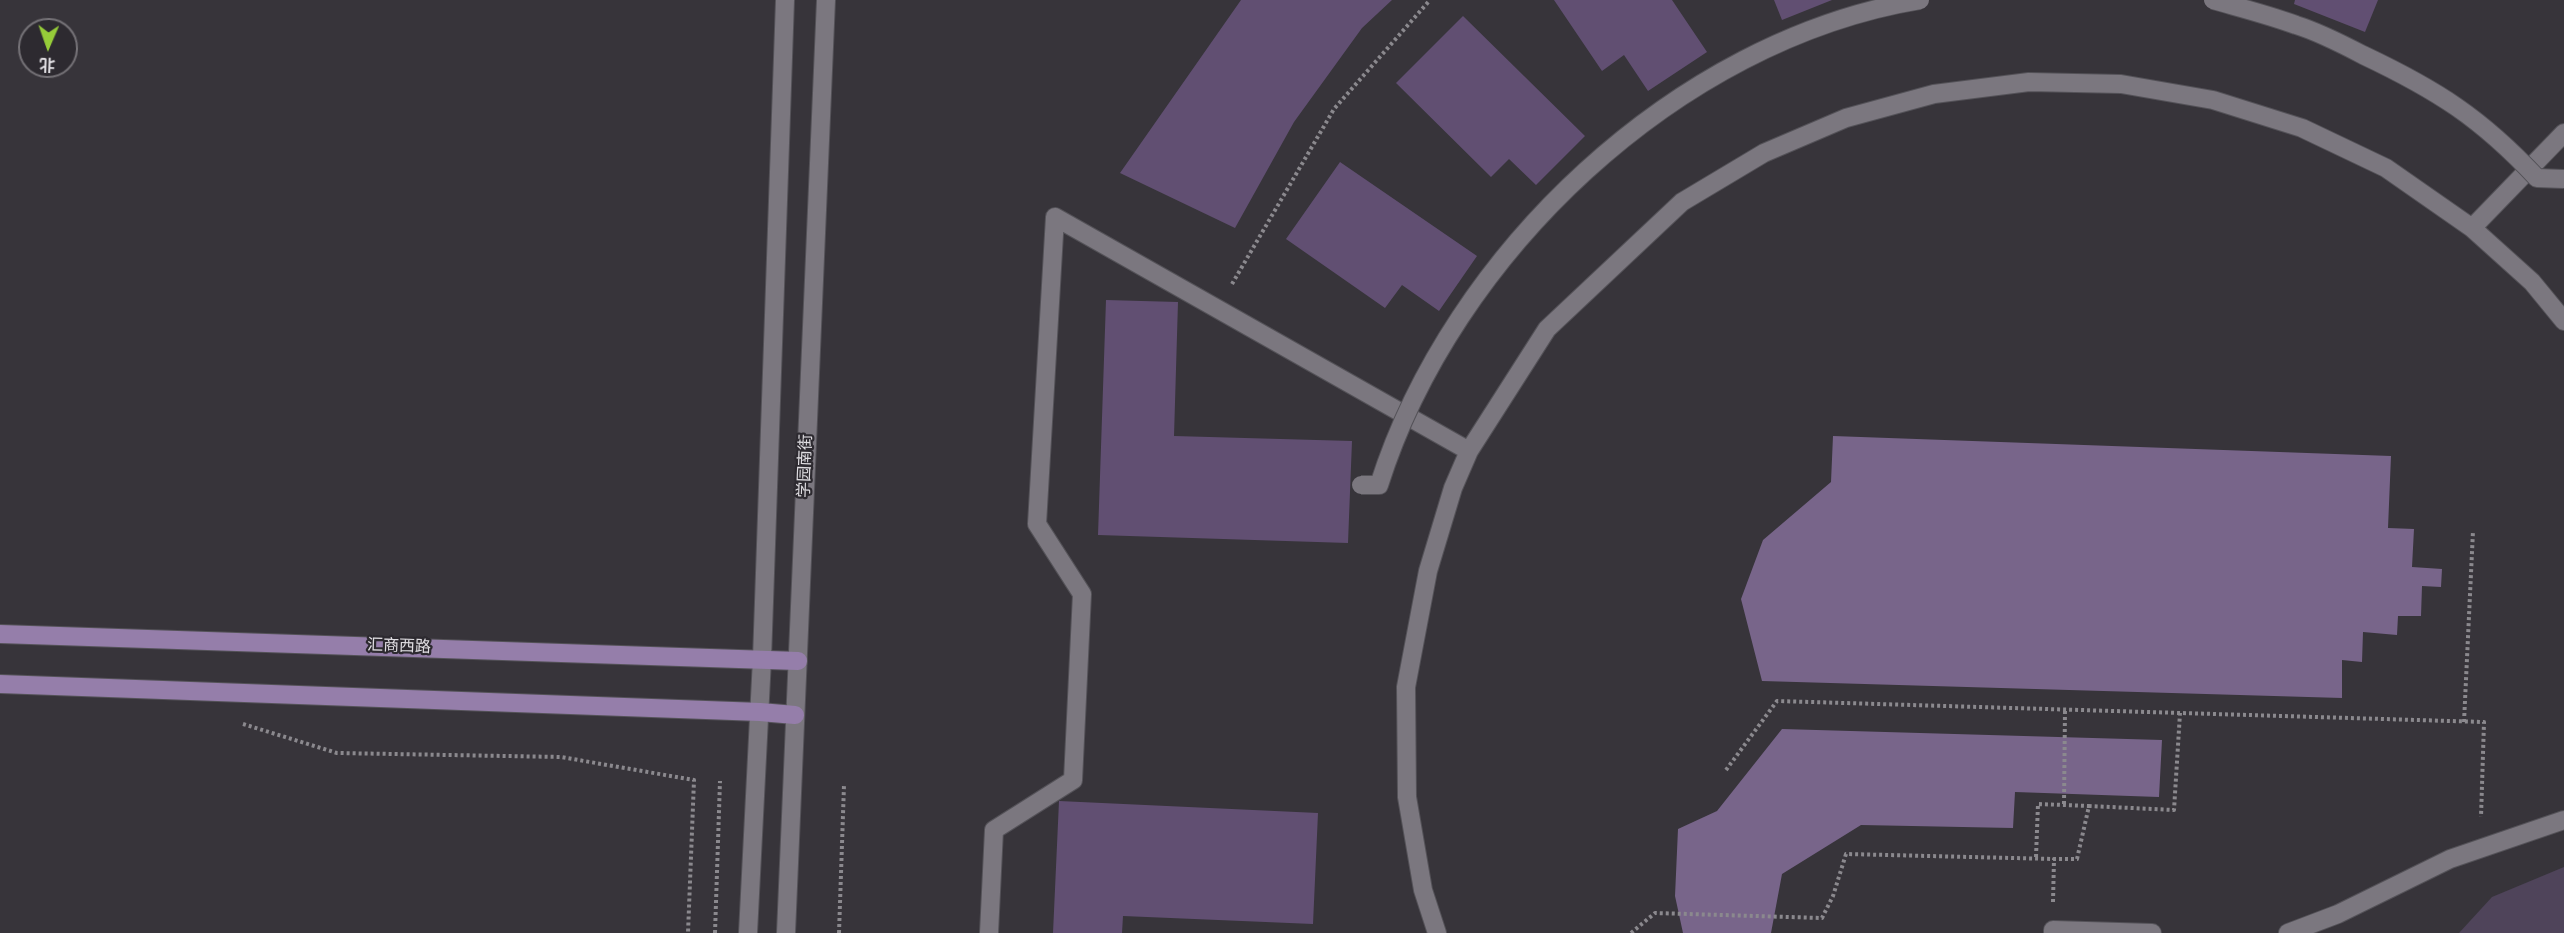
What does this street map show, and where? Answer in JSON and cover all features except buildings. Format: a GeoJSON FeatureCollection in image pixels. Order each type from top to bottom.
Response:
{"type":"FeatureCollection","features":[{"type":"Feature","properties":{"kind":"main road","name":"汇商西路"},"geometry":{"type":"LineString","coordinates":[[0,634],[798,661]]}},
{"type":"Feature","properties":{"kind":"main road"},"geometry":{"type":"LineString","coordinates":[[0,684],[795,715]]}},
{"type":"Feature","properties":{"kind":"street"},"geometry":{"type":"LineString","coordinates":[[748,933],[760,712],[785,0]]}},
{"type":"Feature","properties":{"kind":"street","name":"学园南街"},"geometry":{"type":"LineString","coordinates":[[786,933],[826,0]]}},
{"type":"Feature","properties":{"kind":"street"},"geometry":{"type":"LineString","coordinates":[[1361,485],[1379,485],[1393,442],[1430,364],[1473,296],[1532,225],[1570,184],[1608,150],[1696,89],[1738,64],[1777,45],[1847,18],[1920,0]]}},
{"type":"Feature","properties":{"kind":"street"},"geometry":{"type":"LineString","coordinates":[[2213,0],[2298,25],[2390,67],[2437,92],[2478,121],[2505,144],[2537,178],[2564,178]]}},
{"type":"Feature","properties":{"kind":"street"},"geometry":{"type":"LineString","coordinates":[[1437,933],[1423,890],[1407,797],[1406,687],[1428,571],[1453,488],[1469,451],[1547,329],[1682,202],[1764,153],[1846,118],[1934,94],[2029,82],[2121,84],[2213,100],[2302,128],[2386,168],[2472,228],[2532,282],[2564,321]]}},
{"type":"Feature","properties":{"kind":"street"},"geometry":{"type":"LineString","coordinates":[[2472,228],[2564,133]]}},
{"type":"Feature","properties":{"kind":"street"},"geometry":{"type":"LineString","coordinates":[[989,933],[994,830],[1073,780],[1082,594],[1037,524],[1055,217],[1469,451]]}},
{"type":"Feature","properties":{"kind":"street"},"geometry":{"type":"LineString","coordinates":[[2288,933],[2338,914],[2450,859],[2564,820]]}},
{"type":"Feature","properties":{"kind":"street"},"geometry":{"type":"LineString","coordinates":[[2053,931],[2152,933]]}},
{"type":"Feature","properties":{"kind":"path"},"geometry":{"type":"LineString","coordinates":[[1218,308],[1334,110],[1430,0]]}},
{"type":"Feature","properties":{"kind":"path"},"geometry":{"type":"LineString","coordinates":[[2464,722],[2472,531]]}},
{"type":"Feature","properties":{"kind":"path"},"geometry":{"type":"LineString","coordinates":[[1726,770],[1777,701],[2484,722],[2480,848]]}},
{"type":"Feature","properties":{"kind":"path"},"geometry":{"type":"LineString","coordinates":[[2064,804],[2066,796],[2065,710]]}},
{"type":"Feature","properties":{"kind":"path"},"geometry":{"type":"LineString","coordinates":[[2036,857],[2038,804],[2174,810],[2180,713]]}},
{"type":"Feature","properties":{"kind":"path"},"geometry":{"type":"LineString","coordinates":[[238,723],[337,753],[561,757],[694,780],[688,933]]}},
{"type":"Feature","properties":{"kind":"path"},"geometry":{"type":"LineString","coordinates":[[715,933],[720,781]]}},
{"type":"Feature","properties":{"kind":"path"},"geometry":{"type":"LineString","coordinates":[[839,933],[843,785]]}},
{"type":"Feature","properties":{"kind":"path"},"geometry":{"type":"LineString","coordinates":[[1631,933],[1655,913],[1822,918],[1833,896],[1846,854],[2077,859],[2088,806]]}},
{"type":"Feature","properties":{"kind":"path"},"geometry":{"type":"LineString","coordinates":[[2053,931],[2054,859]]}},
{"type":"Feature","properties":{"kind":"shaded area"},"geometry":{"type":"Polygon","coordinates":[[[1833,436],[2391,456],[2388,528],[2414,529],[2412,567],[2442,569],[2441,587],[2422,586],[2421,616],[2398,616],[2397,635],[2363,632],[2362,662],[2342,660],[2342,698],[1762,681],[1741,599],[1763,540],[1831,482],[1833,436]]]}},
{"type":"Feature","properties":{"kind":"shaded area"},"geometry":{"type":"Polygon","coordinates":[[[1782,729],[2162,740],[2159,797],[2015,792],[2013,828],[1861,825],[1782,874],[1771,933],[1683,933],[1675,896],[1678,829],[1717,811],[1782,729]]]}},
{"type":"Feature","properties":{"kind":"shaded area"},"geometry":{"type":"Polygon","coordinates":[[[2564,867],[2564,933],[2459,933],[2492,897],[2564,867]]]}}]}
